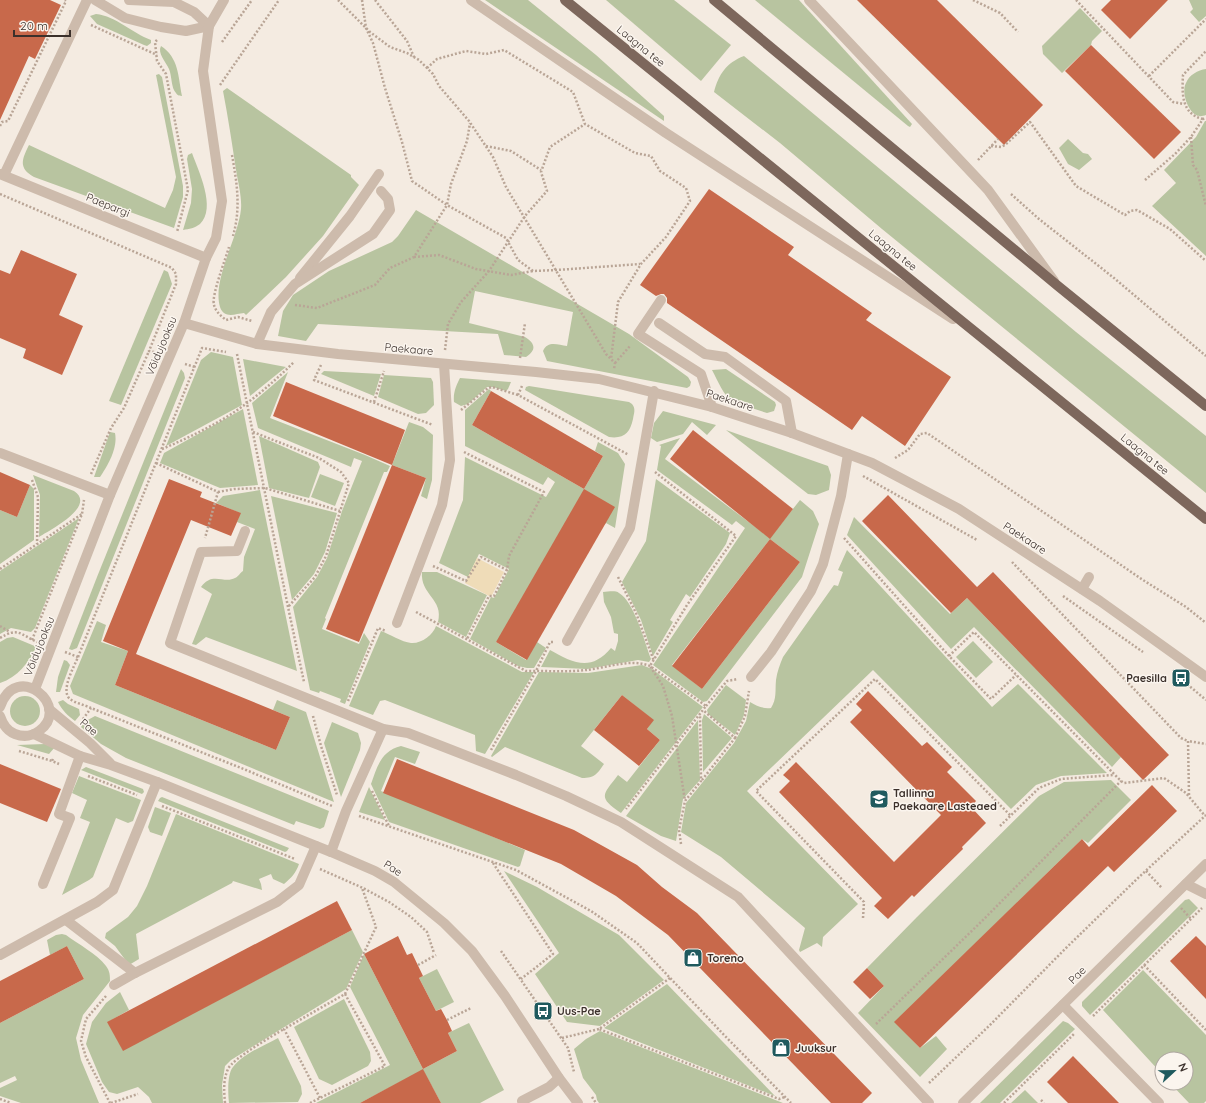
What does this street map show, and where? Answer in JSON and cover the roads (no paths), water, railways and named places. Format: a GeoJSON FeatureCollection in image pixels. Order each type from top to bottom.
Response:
{"type":"FeatureCollection","features":[{"type":"Feature","properties":{"kind":"main road","name":"Laagna tee"},"geometry":{"type":"LineString","coordinates":[[565,0],[1206,520]]}},
{"type":"Feature","properties":{"kind":"main road"},"geometry":{"type":"LineString","coordinates":[[714,0],[1058,286],[1206,406]]}},
{"type":"Feature","properties":{"kind":"street"},"geometry":{"type":"LineString","coordinates":[[2,174],[87,0]]}},
{"type":"Feature","properties":{"kind":"street"},"geometry":{"type":"LineString","coordinates":[[95,0],[125,18],[165,28],[186,32],[209,26]]}},
{"type":"Feature","properties":{"kind":"street"},"geometry":{"type":"LineString","coordinates":[[129,0],[173,1],[194,12],[209,26]]}},
{"type":"Feature","properties":{"kind":"street","name":"Võidujooksu"},"geometry":{"type":"LineString","coordinates":[[35,689],[110,496],[184,323],[206,258],[216,238],[222,201],[203,71],[209,26],[224,0]]}},
{"type":"Feature","properties":{"kind":"street"},"geometry":{"type":"LineString","coordinates":[[471,0],[666,132],[984,339]]}},
{"type":"Feature","properties":{"kind":"street"},"geometry":{"type":"LineString","coordinates":[[810,0],[988,190],[1058,286]]}},
{"type":"Feature","properties":{"kind":"street","name":"Paepargi"},"geometry":{"type":"LineString","coordinates":[[2,174],[206,258]]}},
{"type":"Feature","properties":{"kind":"street"},"geometry":{"type":"LineString","coordinates":[[257,344],[271,312],[350,216],[379,174]]}},
{"type":"Feature","properties":{"kind":"street"},"geometry":{"type":"LineString","coordinates":[[295,284],[373,234],[390,210],[388,199],[381,191]]}},
{"type":"Feature","properties":{"kind":"street"},"geometry":{"type":"LineString","coordinates":[[661,300],[638,334],[701,374],[712,407]]}},
{"type":"Feature","properties":{"kind":"street","name":"Paekaare"},"geometry":{"type":"LineString","coordinates":[[184,323],[257,344],[338,354],[519,370],[616,382],[712,407],[792,434],[872,463],[959,509],[1082,589],[1206,677]]}},
{"type":"Feature","properties":{"kind":"street"},"geometry":{"type":"LineString","coordinates":[[659,323],[705,354],[725,357],[786,401],[792,434]]}},
{"type":"Feature","properties":{"kind":"street"},"geometry":{"type":"LineString","coordinates":[[398,623],[442,505],[450,460],[444,364]]}},
{"type":"Feature","properties":{"kind":"street"},"geometry":{"type":"LineString","coordinates":[[567,641],[630,528],[654,391]]}},
{"type":"Feature","properties":{"kind":"street"},"geometry":{"type":"LineString","coordinates":[[0,452],[110,496]]}},
{"type":"Feature","properties":{"kind":"street"},"geometry":{"type":"LineString","coordinates":[[751,677],[771,652],[810,591],[823,564],[833,527],[848,454]]}},
{"type":"Feature","properties":{"kind":"street"},"geometry":{"type":"LineString","coordinates":[[245,531],[237,551],[201,552],[170,643],[308,698],[343,714],[383,729],[408,733],[484,762],[559,793],[621,822],[738,897],[928,1103]]}},
{"type":"Feature","properties":{"kind":"street"},"geometry":{"type":"LineString","coordinates":[[1082,589],[1089,577]]}},
{"type":"Feature","properties":{"kind":"street"},"geometry":{"type":"LineString","coordinates":[[0,707],[4,693],[21,687],[35,689]]}},
{"type":"Feature","properties":{"kind":"street","name":"Pae"},"geometry":{"type":"LineString","coordinates":[[35,689],[45,697],[49,709],[90,743],[111,765]]}},
{"type":"Feature","properties":{"kind":"street"},"geometry":{"type":"LineString","coordinates":[[1,721],[6,729],[17,735],[29,736],[39,732],[46,724],[49,709]]}},
{"type":"Feature","properties":{"kind":"street"},"geometry":{"type":"LineString","coordinates":[[331,852],[346,811],[383,729]]}},
{"type":"Feature","properties":{"kind":"street","name":"Pae"},"geometry":{"type":"LineString","coordinates":[[34,734],[80,756],[111,765],[157,782],[331,852],[394,882],[444,923],[472,951],[505,996],[559,1078],[578,1103]]}},
{"type":"Feature","properties":{"kind":"street"},"geometry":{"type":"LineString","coordinates":[[43,884],[70,818],[60,814],[80,756]]}},
{"type":"Feature","properties":{"kind":"street"},"geometry":{"type":"LineString","coordinates":[[0,955],[66,920],[97,902],[113,890],[157,782]]}},
{"type":"Feature","properties":{"kind":"street"},"geometry":{"type":"LineString","coordinates":[[114,985],[277,902],[298,885],[316,846]]}},
{"type":"Feature","properties":{"kind":"street","name":"Pae"},"geometry":{"type":"LineString","coordinates":[[963,1103],[1206,864]]}},
{"type":"Feature","properties":{"kind":"street"},"geometry":{"type":"LineString","coordinates":[[1186,884],[1206,894]]}},
{"type":"Feature","properties":{"kind":"street"},"geometry":{"type":"LineString","coordinates":[[66,920],[135,973]]}},
{"type":"Feature","properties":{"kind":"street"},"geometry":{"type":"LineString","coordinates":[[1064,1005],[1158,1103]]}},
{"type":"Feature","properties":{"kind":"street"},"geometry":{"type":"LineString","coordinates":[[522,1101],[549,1087],[559,1078]]}},
{"type":"Feature","properties":{"kind":"place","name":"Paesilla"},"geometry":{"type":"Point","coordinates":[1181,678]}},
{"type":"Feature","properties":{"kind":"place","name":"Tallinna Paekaare Lasteaed"},"geometry":{"type":"Point","coordinates":[879,799]}},
{"type":"Feature","properties":{"kind":"place","name":"Toreno"},"geometry":{"type":"Point","coordinates":[693,958]}},
{"type":"Feature","properties":{"kind":"place","name":"Uus-Pae"},"geometry":{"type":"Point","coordinates":[543,1011]}},
{"type":"Feature","properties":{"kind":"place","name":"Juuksur"},"geometry":{"type":"Point","coordinates":[781,1048]}}]}
